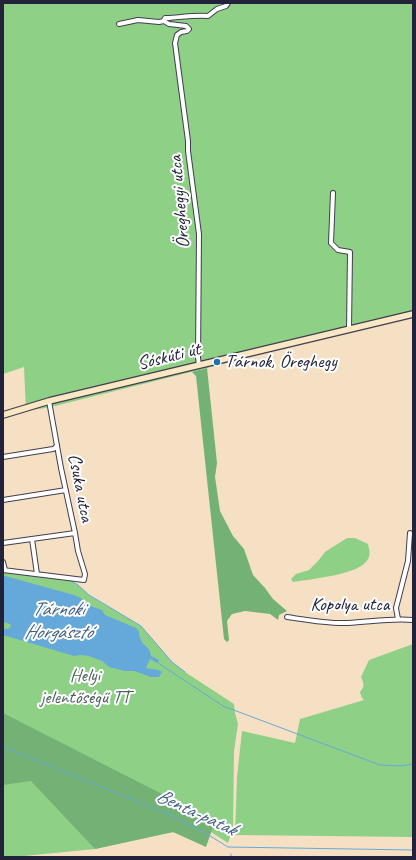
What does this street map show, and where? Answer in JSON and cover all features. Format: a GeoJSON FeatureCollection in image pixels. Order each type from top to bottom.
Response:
{"type":"FeatureCollection","features":[{"type":"Feature","properties":{"kind":"main road","name":"Sóskúti út"},"geometry":{"type":"LineString","coordinates":[[3,415],[49,401],[413,314]]}},
{"type":"Feature","properties":{"kind":"street"},"geometry":{"type":"LineString","coordinates":[[119,24],[138,20],[159,22],[164,21],[165,18],[201,15],[208,16],[217,9],[226,6],[228,3]]}},
{"type":"Feature","properties":{"kind":"street","name":"Öreghegyi utca"},"geometry":{"type":"LineString","coordinates":[[164,21],[169,24],[186,26],[188,28],[188,30],[179,34],[176,38],[176,46],[199,234],[199,365]]}},
{"type":"Feature","properties":{"kind":"street"},"geometry":{"type":"LineString","coordinates":[[332,193],[331,243],[338,250],[350,252],[348,329]]}},
{"type":"Feature","properties":{"kind":"street","name":"Csuka utca"},"geometry":{"type":"LineString","coordinates":[[38,574],[84,580],[85,574],[80,558],[61,468],[49,401]]}},
{"type":"Feature","properties":{"kind":"street"},"geometry":{"type":"LineString","coordinates":[[3,457],[53,449],[57,445]]}},
{"type":"Feature","properties":{"kind":"street"},"geometry":{"type":"LineString","coordinates":[[3,500],[66,490]]}},
{"type":"Feature","properties":{"kind":"street"},"geometry":{"type":"LineString","coordinates":[[3,543],[75,533]]}},
{"type":"Feature","properties":{"kind":"street"},"geometry":{"type":"LineString","coordinates":[[398,619],[396,606],[402,589],[408,561],[410,533]]}},
{"type":"Feature","properties":{"kind":"street"},"geometry":{"type":"LineString","coordinates":[[3,562],[4,570],[38,574],[32,539]]}},
{"type":"Feature","properties":{"kind":"street","name":"Kopolya utca"},"geometry":{"type":"LineString","coordinates":[[287,617],[339,623],[398,619],[413,620]]}},
{"type":"Feature","properties":{"kind":"green space"},"geometry":{"type":"Polygon","coordinates":[[[3,3],[413,3],[413,315],[51,407],[26,411],[24,367],[3,374],[3,3]]]}},
{"type":"Feature","properties":{"kind":"green space"},"geometry":{"type":"Polygon","coordinates":[[[207,368],[217,463],[215,477],[220,511],[233,536],[244,549],[253,575],[273,599],[287,611],[279,615],[278,620],[270,614],[245,611],[232,614],[227,621],[229,640],[227,642],[224,639],[196,376],[192,372],[207,368]]]}},
{"type":"Feature","properties":{"kind":"green space"},"geometry":{"type":"Polygon","coordinates":[[[347,538],[355,538],[368,544],[370,552],[368,559],[363,564],[356,569],[345,573],[293,582],[291,579],[296,574],[309,570],[325,552],[347,538]]]}},
{"type":"Feature","properties":{"kind":"green space","name":"Helyi jelentőségű TT"},"geometry":{"type":"Polygon","coordinates":[[[3,572],[73,582],[89,595],[141,626],[172,662],[234,704],[238,724],[234,751],[233,828],[228,843],[188,817],[3,740],[3,572]]]}},
{"type":"Feature","properties":{"kind":"green space"},"geometry":{"type":"Polygon","coordinates":[[[413,644],[413,837],[235,835],[237,777],[242,731],[295,743],[300,719],[364,700],[360,692],[364,685],[361,677],[369,660],[413,644]]]}},
{"type":"Feature","properties":{"kind":"green space"},"geometry":{"type":"Polygon","coordinates":[[[3,713],[215,821],[206,847],[173,832],[95,849],[31,781],[3,785],[3,713]]]}},
{"type":"Feature","properties":{"kind":"green space","name":"Helyi jelentőségű TT"},"geometry":{"type":"Polygon","coordinates":[[[3,753],[189,830],[168,833],[95,849],[3,857],[3,753]]]}},
{"type":"Feature","properties":{"kind":"water","name":"Tárnoki Horgásztó"},"geometry":{"type":"Polygon","coordinates":[[[3,576],[74,595],[93,607],[102,610],[105,615],[136,628],[142,642],[149,649],[151,656],[159,660],[157,663],[150,659],[146,668],[162,672],[159,677],[151,677],[134,671],[125,671],[109,667],[102,661],[89,656],[74,656],[3,635],[3,628],[7,629],[11,626],[10,624],[3,622],[3,576]]]}},
{"type":"Feature","properties":{"kind":"waterway"},"geometry":{"type":"LineString","coordinates":[[68,580],[78,585],[89,595],[141,626],[172,662],[185,672]]}},
{"type":"Feature","properties":{"kind":"waterway"},"geometry":{"type":"LineString","coordinates":[[158,663],[223,706],[380,765],[400,766],[413,764]]}},
{"type":"Feature","properties":{"kind":"waterway","name":"Benta-patak"},"geometry":{"type":"LineString","coordinates":[[3,747],[166,813],[202,831],[228,847],[413,850]]}},
{"type":"Feature","properties":{"kind":"place","name":"Tárnok, Öreghegy"},"geometry":{"type":"Point","coordinates":[217,362]}}]}
